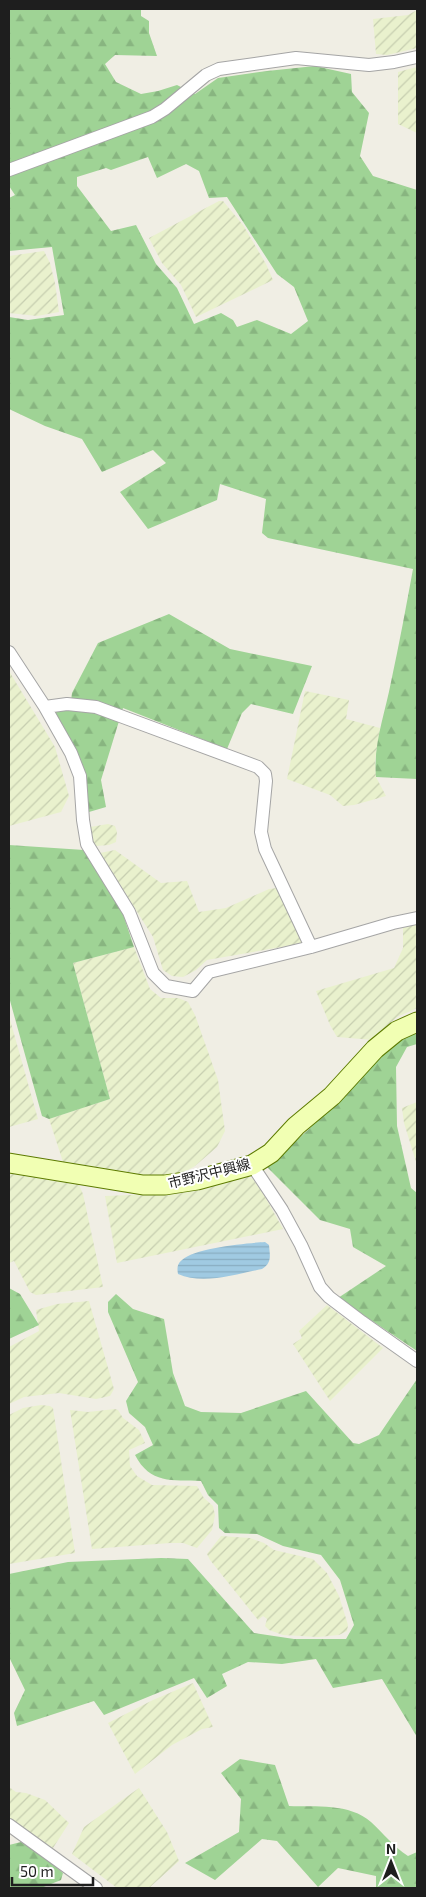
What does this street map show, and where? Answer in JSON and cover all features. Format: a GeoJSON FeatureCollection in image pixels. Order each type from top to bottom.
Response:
{"type":"FeatureCollection","features":[{"type":"Feature","properties":{"kind":"main road","name":"市野沢中興線"},"geometry":{"type":"LineString","coordinates":[[9,1162],[143,1185],[165,1185],[197,1180],[252,1165],[271,1153],[296,1126],[332,1096],[376,1049],[397,1031],[417,1022]]}},
{"type":"Feature","properties":{"kind":"street"},"geometry":{"type":"LineString","coordinates":[[9,170],[152,117],[178,99],[206,75],[219,69],[296,58],[369,64],[394,62],[417,57]]}},
{"type":"Feature","properties":{"kind":"street"},"geometry":{"type":"LineString","coordinates":[[9,652],[45,707],[71,753],[80,776],[83,820],[87,844],[129,912],[153,973],[166,986],[193,991],[209,972],[417,918]]}},
{"type":"Feature","properties":{"kind":"street"},"geometry":{"type":"LineString","coordinates":[[45,707],[68,704],[96,707],[258,767],[265,774],[266,781],[261,832],[265,849],[311,946]]}},
{"type":"Feature","properties":{"kind":"street"},"geometry":{"type":"LineString","coordinates":[[252,1165],[282,1210],[301,1245],[320,1287],[355,1317],[417,1361]]}},
{"type":"Feature","properties":{"kind":"street"},"geometry":{"type":"LineString","coordinates":[[9,1825],[96,1888]]}},
{"type":"Feature","properties":{"kind":"green space"},"geometry":{"type":"Polygon","coordinates":[[[9,9],[141,9],[141,16],[149,21],[149,33],[157,56],[115,55],[105,64],[116,82],[141,94],[177,85],[195,94],[218,78],[315,66],[351,74],[352,92],[369,113],[360,156],[373,176],[417,190],[417,779],[376,777],[376,753],[380,729],[389,694],[413,569],[268,538],[262,533],[266,499],[220,484],[217,500],[148,529],[120,492],[166,463],[153,450],[102,472],[82,439],[45,426],[9,409],[9,317],[28,320],[64,315],[52,247],[9,251],[9,198],[15,195],[9,186],[9,9]],[[148,157],[111,170],[106,168],[77,177],[77,186],[111,231],[136,225],[156,264],[177,288],[194,324],[221,313],[233,320],[237,327],[257,320],[291,334],[308,321],[294,287],[277,274],[227,197],[209,198],[199,171],[186,164],[157,178],[148,157]]]}},
{"type":"Feature","properties":{"kind":"green space"},"geometry":{"type":"Polygon","coordinates":[[[417,10],[417,48],[387,55],[376,54],[373,19],[408,15],[417,10]]]}},
{"type":"Feature","properties":{"kind":"green space"},"geometry":{"type":"Polygon","coordinates":[[[417,67],[417,133],[398,124],[398,72],[417,67]]]}},
{"type":"Feature","properties":{"kind":"green space"},"geometry":{"type":"Polygon","coordinates":[[[219,201],[223,201],[243,225],[266,264],[273,280],[196,317],[181,285],[162,263],[149,238],[219,201]]]}},
{"type":"Feature","properties":{"kind":"green space"},"geometry":{"type":"Polygon","coordinates":[[[44,251],[50,263],[55,283],[59,312],[37,316],[9,313],[9,256],[44,251]]]}},
{"type":"Feature","properties":{"kind":"green space"},"geometry":{"type":"Polygon","coordinates":[[[169,614],[230,649],[312,666],[293,714],[251,704],[242,713],[227,749],[123,708],[101,780],[106,807],[89,812],[85,774],[52,711],[70,709],[72,693],[98,643],[169,614]]]}},
{"type":"Feature","properties":{"kind":"green space"},"geometry":{"type":"Polygon","coordinates":[[[9,671],[55,747],[69,796],[61,812],[9,826],[9,671]]]}},
{"type":"Feature","properties":{"kind":"green space"},"geometry":{"type":"Polygon","coordinates":[[[305,691],[349,700],[346,719],[380,728],[375,761],[376,777],[386,796],[354,805],[343,806],[330,795],[287,779],[305,691]]]}},
{"type":"Feature","properties":{"kind":"green space"},"geometry":{"type":"Polygon","coordinates":[[[108,824],[115,826],[117,832],[116,842],[109,845],[96,846],[90,837],[90,827],[108,824]]]}},
{"type":"Feature","properties":{"kind":"green space"},"geometry":{"type":"Polygon","coordinates":[[[9,845],[84,850],[122,911],[134,947],[73,963],[110,1099],[49,1119],[42,1116],[9,997],[9,845]]]}},
{"type":"Feature","properties":{"kind":"green space"},"geometry":{"type":"Polygon","coordinates":[[[115,850],[161,883],[187,881],[199,912],[226,908],[269,889],[277,888],[304,943],[207,960],[196,970],[183,977],[172,976],[163,970],[153,937],[100,853],[115,850]]]}},
{"type":"Feature","properties":{"kind":"green space"},"geometry":{"type":"Polygon","coordinates":[[[417,924],[417,1008],[397,1017],[373,1040],[337,1037],[316,991],[394,968],[403,948],[403,928],[417,924]]]}},
{"type":"Feature","properties":{"kind":"green space"},"geometry":{"type":"Polygon","coordinates":[[[134,947],[150,989],[161,998],[178,998],[188,1002],[195,1015],[218,1080],[225,1131],[217,1147],[195,1166],[183,1173],[171,1176],[142,1175],[64,1165],[49,1119],[110,1099],[73,963],[134,947]]]}},
{"type":"Feature","properties":{"kind":"green space"},"geometry":{"type":"Polygon","coordinates":[[[9,1016],[38,1119],[9,1127],[9,1016]]]}},
{"type":"Feature","properties":{"kind":"green space"},"geometry":{"type":"Polygon","coordinates":[[[417,1028],[417,1044],[407,1047],[396,1067],[397,1126],[411,1188],[417,1193],[417,1351],[338,1298],[386,1266],[353,1247],[350,1229],[320,1220],[267,1167],[308,1130],[385,1050],[417,1028]]]}},
{"type":"Feature","properties":{"kind":"green space"},"geometry":{"type":"Polygon","coordinates":[[[417,1102],[417,1165],[404,1123],[402,1108],[417,1102]]]}},
{"type":"Feature","properties":{"kind":"green space"},"geometry":{"type":"Polygon","coordinates":[[[9,1168],[67,1180],[79,1185],[83,1194],[103,1287],[36,1295],[30,1292],[14,1261],[9,1263],[9,1168]]]}},
{"type":"Feature","properties":{"kind":"green space"},"geometry":{"type":"Polygon","coordinates":[[[244,1175],[253,1179],[283,1229],[117,1263],[105,1196],[183,1193],[244,1175]]]}},
{"type":"Feature","properties":{"kind":"green space"},"geometry":{"type":"Polygon","coordinates":[[[9,1288],[20,1294],[39,1325],[9,1339],[9,1288]]]}},
{"type":"Feature","properties":{"kind":"green space"},"geometry":{"type":"Polygon","coordinates":[[[116,1294],[133,1309],[164,1319],[173,1373],[185,1406],[201,1412],[241,1413],[306,1391],[353,1443],[359,1444],[379,1435],[417,1379],[417,1737],[382,1679],[333,1688],[316,1659],[282,1664],[248,1662],[222,1674],[227,1686],[207,1698],[194,1678],[104,1715],[94,1701],[17,1726],[14,1713],[25,1690],[9,1657],[9,1574],[68,1562],[161,1558],[188,1559],[254,1633],[294,1639],[346,1639],[354,1625],[340,1580],[321,1555],[283,1546],[257,1534],[225,1533],[219,1528],[218,1505],[208,1495],[201,1481],[163,1479],[155,1476],[141,1464],[135,1455],[153,1445],[145,1427],[129,1413],[126,1401],[138,1382],[108,1312],[108,1302],[116,1294]]]}},
{"type":"Feature","properties":{"kind":"green space"},"geometry":{"type":"Polygon","coordinates":[[[89,1301],[114,1389],[110,1396],[96,1399],[59,1393],[24,1397],[9,1404],[9,1347],[39,1331],[36,1310],[57,1304],[89,1301]]]}},
{"type":"Feature","properties":{"kind":"green space"},"geometry":{"type":"Polygon","coordinates":[[[327,1305],[383,1348],[330,1401],[293,1344],[302,1338],[299,1331],[327,1305]]]}},
{"type":"Feature","properties":{"kind":"green space"},"geometry":{"type":"Polygon","coordinates":[[[41,1405],[53,1408],[75,1553],[9,1564],[9,1415],[23,1408],[41,1405]]]}},
{"type":"Feature","properties":{"kind":"green space"},"geometry":{"type":"Polygon","coordinates":[[[70,1410],[88,1412],[118,1410],[123,1418],[139,1430],[145,1443],[129,1450],[130,1466],[137,1476],[152,1485],[197,1486],[204,1498],[213,1506],[215,1515],[212,1530],[197,1548],[183,1543],[170,1543],[92,1549],[70,1410]]]}},
{"type":"Feature","properties":{"kind":"green space"},"geometry":{"type":"Polygon","coordinates":[[[221,1536],[250,1538],[264,1543],[274,1550],[313,1559],[327,1573],[339,1596],[348,1625],[347,1631],[339,1635],[318,1637],[283,1635],[269,1630],[265,1626],[267,1619],[263,1616],[258,1620],[210,1560],[207,1554],[221,1536]]]}},
{"type":"Feature","properties":{"kind":"green space"},"geometry":{"type":"Polygon","coordinates":[[[193,1683],[213,1727],[202,1729],[172,1745],[135,1774],[108,1723],[153,1700],[193,1683]]]}},
{"type":"Feature","properties":{"kind":"green space"},"geometry":{"type":"Polygon","coordinates":[[[240,1759],[275,1765],[289,1806],[332,1807],[353,1812],[371,1822],[408,1856],[417,1852],[417,1888],[376,1888],[376,1876],[338,1868],[318,1887],[277,1841],[262,1839],[215,1880],[185,1863],[239,1832],[241,1799],[221,1773],[240,1759]]]}},
{"type":"Feature","properties":{"kind":"green space"},"geometry":{"type":"Polygon","coordinates":[[[9,1787],[16,1792],[26,1793],[45,1800],[69,1823],[53,1848],[29,1834],[9,1818],[9,1787]]]}},
{"type":"Feature","properties":{"kind":"green space"},"geometry":{"type":"Polygon","coordinates":[[[139,1788],[167,1832],[179,1861],[149,1888],[117,1888],[72,1854],[84,1827],[139,1788]]]}},
{"type":"Feature","properties":{"kind":"green space"},"geometry":{"type":"Polygon","coordinates":[[[21,1842],[40,1853],[63,1873],[61,1880],[41,1888],[9,1888],[9,1845],[21,1842]]]}},
{"type":"Feature","properties":{"kind":"water"},"geometry":{"type":"Polygon","coordinates":[[[265,1242],[269,1245],[270,1259],[262,1269],[209,1279],[198,1279],[178,1274],[180,1262],[198,1252],[221,1247],[265,1242]]]}}]}
